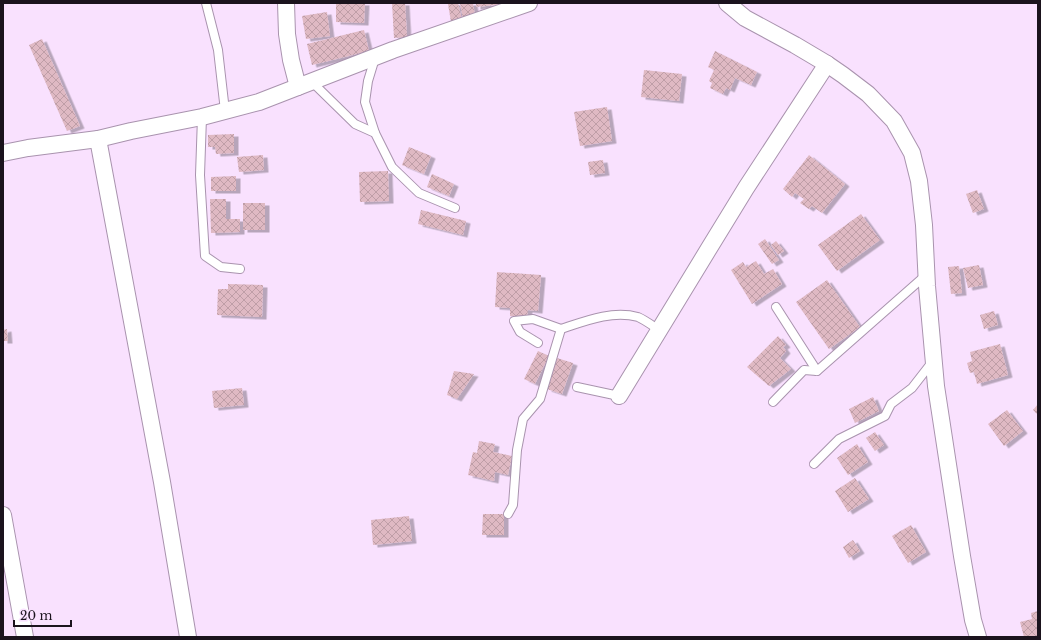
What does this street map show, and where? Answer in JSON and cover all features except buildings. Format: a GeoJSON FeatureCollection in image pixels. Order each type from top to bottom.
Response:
{"type":"FeatureCollection","features":[{"type":"Feature","properties":{"kind":"street"},"geometry":{"type":"LineString","coordinates":[[286,3],[286,34],[291,60],[305,84]]}},
{"type":"Feature","properties":{"kind":"street"},"geometry":{"type":"LineString","coordinates":[[3,153],[28,148],[98,139],[131,131],[202,118],[259,102],[401,47],[529,3]]}},
{"type":"Feature","properties":{"kind":"street"},"geometry":{"type":"LineString","coordinates":[[727,3],[745,18],[827,64],[868,94],[894,121],[912,153],[919,181],[924,225],[926,274],[936,386],[973,620],[978,637]]}},
{"type":"Feature","properties":{"kind":"street"},"geometry":{"type":"LineString","coordinates":[[619,396],[746,188],[827,64]]}},
{"type":"Feature","properties":{"kind":"street"},"geometry":{"type":"LineString","coordinates":[[98,139],[162,482],[188,637]]}},
{"type":"Feature","properties":{"kind":"street"},"geometry":{"type":"LineString","coordinates":[[3,514],[24,637]]}},
{"type":"Feature","properties":{"kind":"lane"},"geometry":{"type":"LineString","coordinates":[[206,3],[218,50],[225,111]]}},
{"type":"Feature","properties":{"kind":"lane"},"geometry":{"type":"LineString","coordinates":[[376,57],[368,81],[365,102],[375,133],[392,167],[419,193],[456,208]]}},
{"type":"Feature","properties":{"kind":"lane"},"geometry":{"type":"LineString","coordinates":[[305,84],[355,124],[375,133]]}},
{"type":"Feature","properties":{"kind":"lane"},"geometry":{"type":"LineString","coordinates":[[202,118],[200,175],[205,256],[220,267],[240,269]]}},
{"type":"Feature","properties":{"kind":"lane"},"geometry":{"type":"LineString","coordinates":[[773,402],[804,370],[817,371],[926,274]]}},
{"type":"Feature","properties":{"kind":"lane"},"geometry":{"type":"LineString","coordinates":[[776,307],[817,371]]}},
{"type":"Feature","properties":{"kind":"lane"},"geometry":{"type":"LineString","coordinates":[[538,342],[520,332],[514,321],[533,319],[561,329],[592,318],[617,314],[638,318],[659,330]]}},
{"type":"Feature","properties":{"kind":"lane"},"geometry":{"type":"LineString","coordinates":[[508,514],[513,505],[517,450],[522,419],[540,399],[561,329]]}},
{"type":"Feature","properties":{"kind":"lane"},"geometry":{"type":"LineString","coordinates":[[814,464],[839,439],[885,416],[891,404],[912,388],[934,361]]}},
{"type":"Feature","properties":{"kind":"lane"},"geometry":{"type":"LineString","coordinates":[[577,387],[619,396]]}}]}
